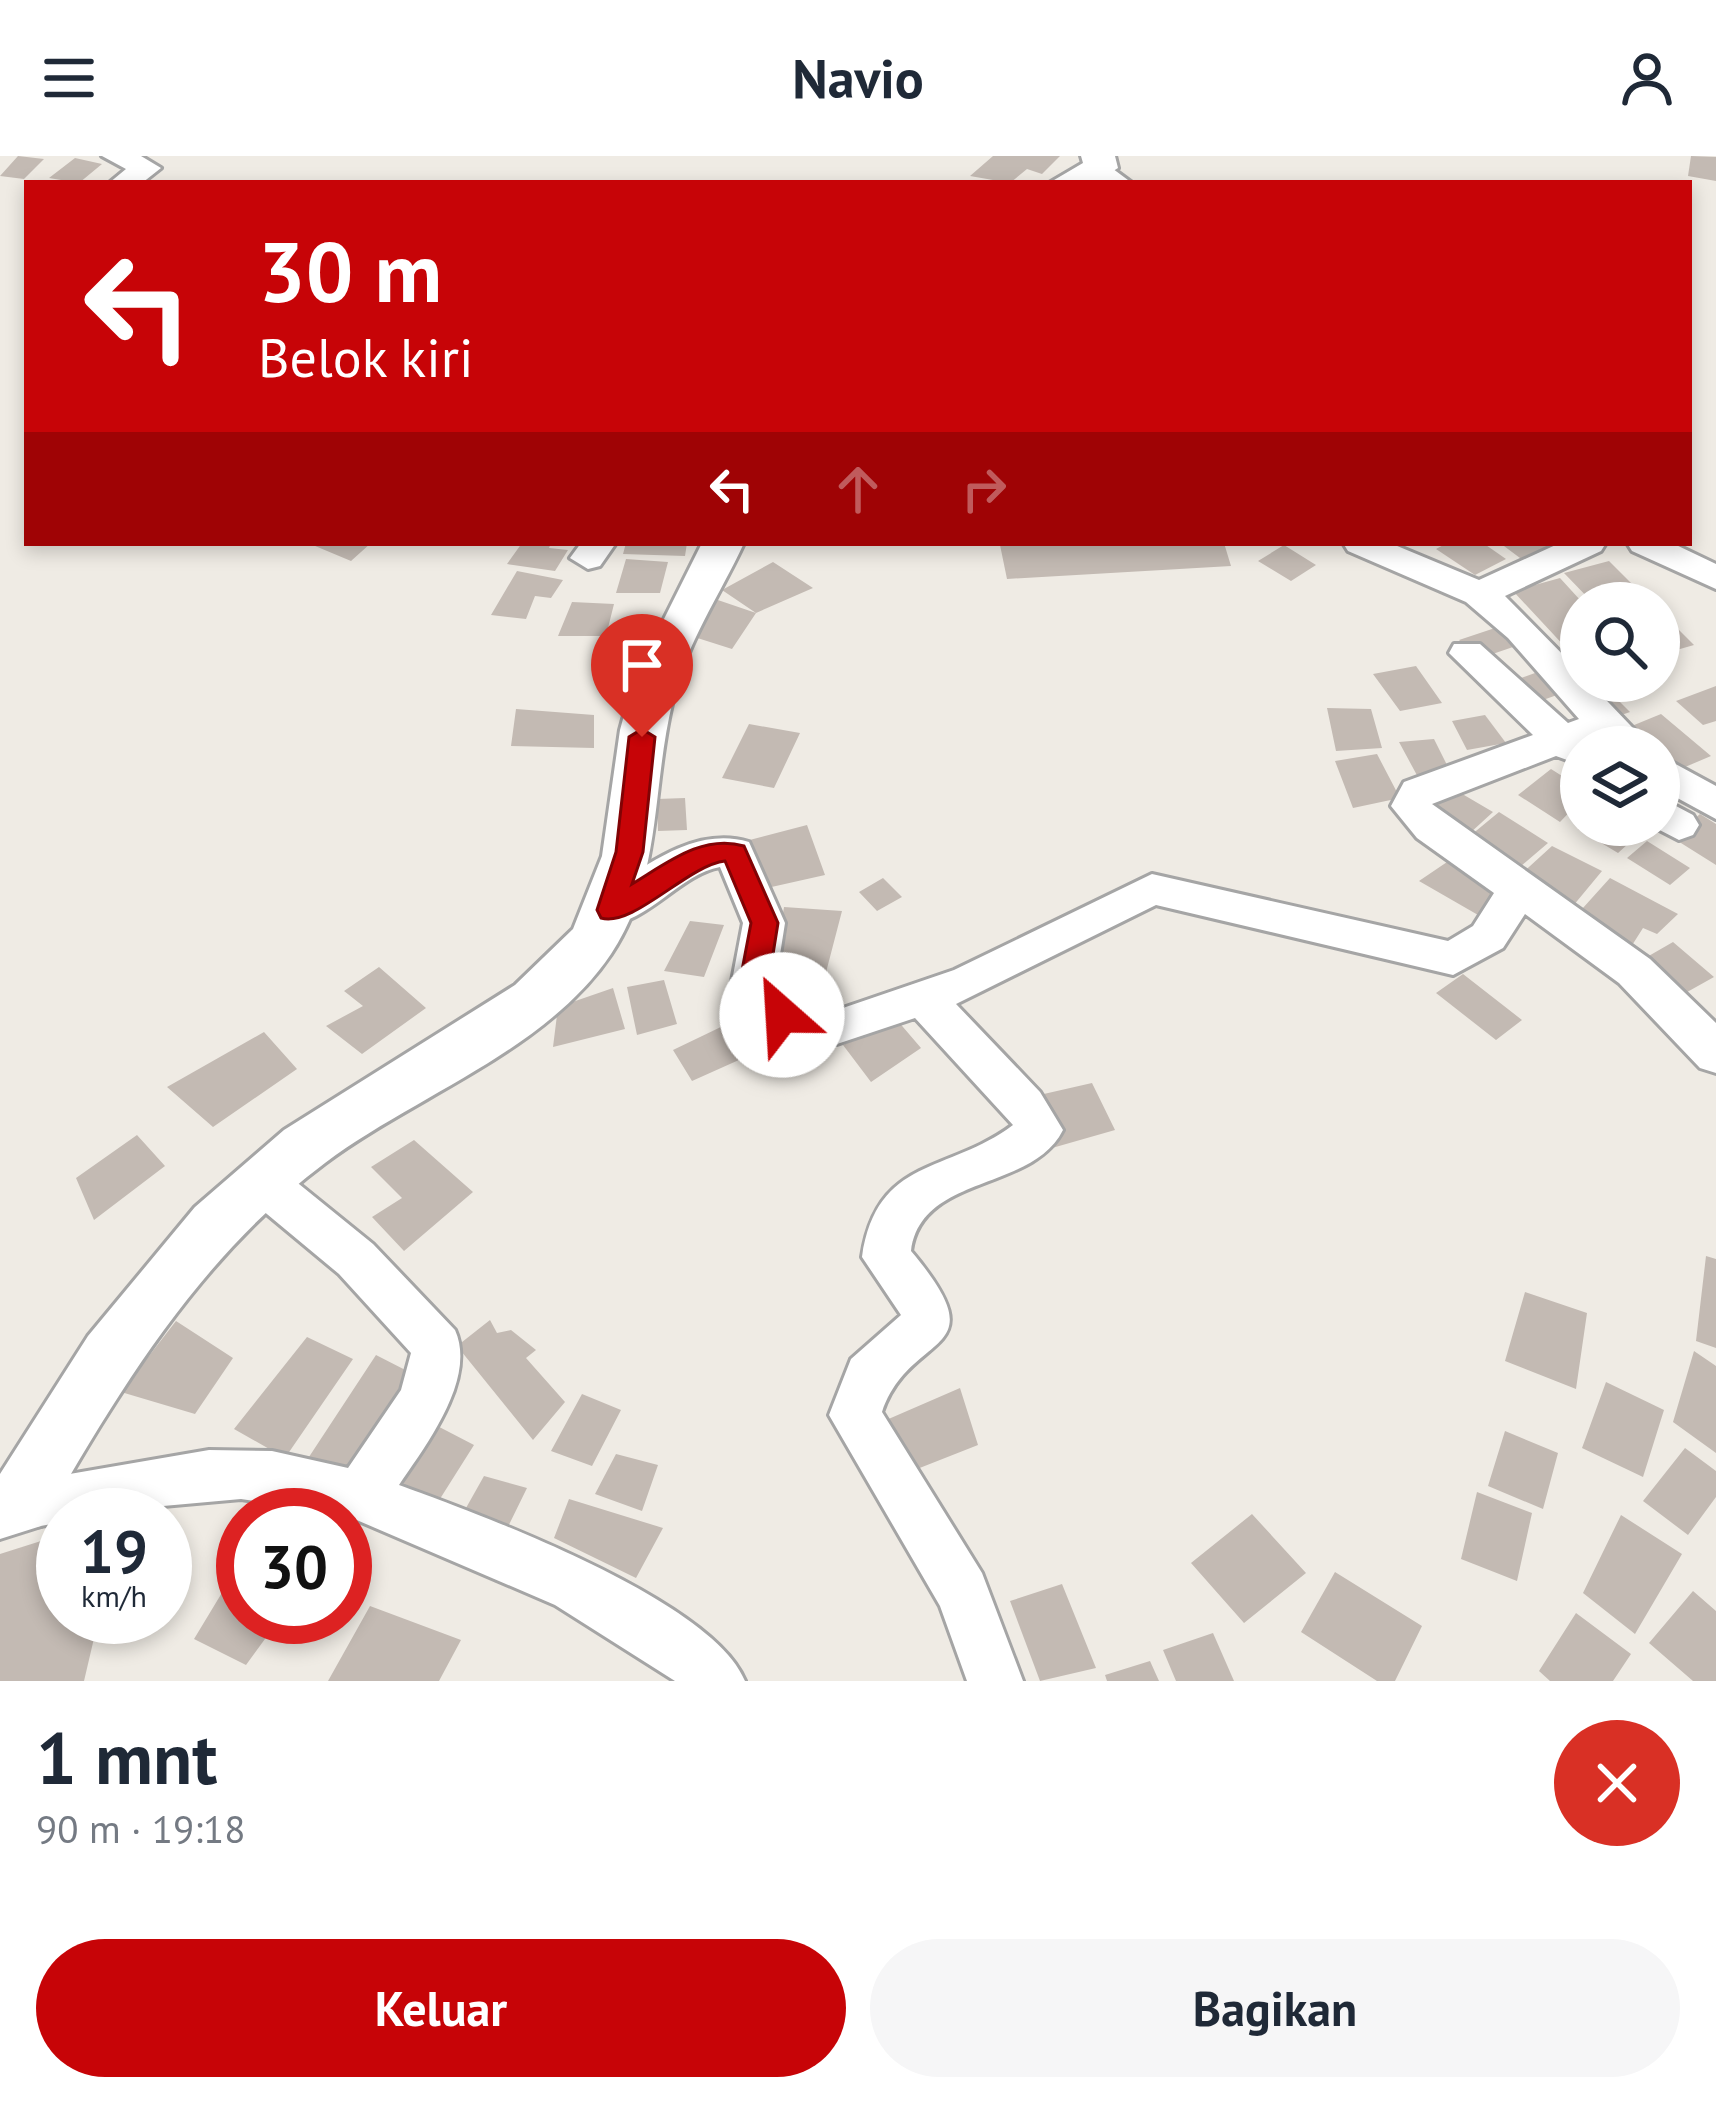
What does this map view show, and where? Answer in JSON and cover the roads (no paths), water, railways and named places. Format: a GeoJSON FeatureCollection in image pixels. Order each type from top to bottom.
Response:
{"type":"FeatureCollection","features":[{"type":"Feature","properties":{"kind":"street"},"geometry":{"type":"LineString","coordinates":[[116,156],[147,168],[128,180]]}},
{"type":"Feature","properties":{"kind":"street"},"geometry":{"type":"LineString","coordinates":[[1075,180],[1106,169]]}},
{"type":"Feature","properties":{"kind":"street"},"geometry":{"type":"LineString","coordinates":[[9,1506],[99,1364],[192,1245],[261,1180],[539,995],[575,963],[610,910],[629,852],[650,695],[722,546]]}},
{"type":"Feature","properties":{"kind":"street"},"geometry":{"type":"LineString","coordinates":[[1367,546],[1479,594],[1550,658],[1586,726]]}},
{"type":"Feature","properties":{"kind":"street"},"geometry":{"type":"LineString","coordinates":[[1479,594],[1583,546]]}},
{"type":"Feature","properties":{"kind":"street"},"geometry":{"type":"LineString","coordinates":[[1650,546],[1716,578]]}},
{"type":"Feature","properties":{"kind":"street"},"geometry":{"type":"LineString","coordinates":[[1467,652],[1571,726]]}},
{"type":"Feature","properties":{"kind":"street"},"geometry":{"type":"LineString","coordinates":[[1560,752],[1418,792],[1411,802],[1414,812],[1518,891],[1641,973],[1686,1013],[1716,1055]]}},
{"type":"Feature","properties":{"kind":"street"},"geometry":{"type":"LineString","coordinates":[[1680,782],[1716,805]]}},
{"type":"Feature","properties":{"kind":"street"},"geometry":{"type":"LineString","coordinates":[[610,910],[698,857],[720,850],[735,853],[764,923],[754,981],[782,1015],[804,1025],[837,1028],[969,982],[1152,890],[1453,959],[1488,937],[1518,891]]}},
{"type":"Feature","properties":{"kind":"street"},"geometry":{"type":"LineString","coordinates":[[923,997],[957,1038],[1029,1105],[1040,1127],[1029,1140],[933,1183],[902,1210],[886,1257],[926,1304],[926,1324],[869,1375],[855,1414],[963,1592],[995,1681]]}},
{"type":"Feature","properties":{"kind":"street"},"geometry":{"type":"LineString","coordinates":[[261,1180],[356,1258],[437,1346],[437,1366],[423,1399],[365,1488]]}},
{"type":"Feature","properties":{"kind":"street"},"geometry":{"type":"LineString","coordinates":[[9,1506],[219,1475],[272,1476],[317,1488]]}},
{"type":"Feature","properties":{"kind":"street"},"geometry":{"type":"LineString","coordinates":[[372,1504],[526,1564],[636,1616],[684,1647],[717,1681]]}}]}
